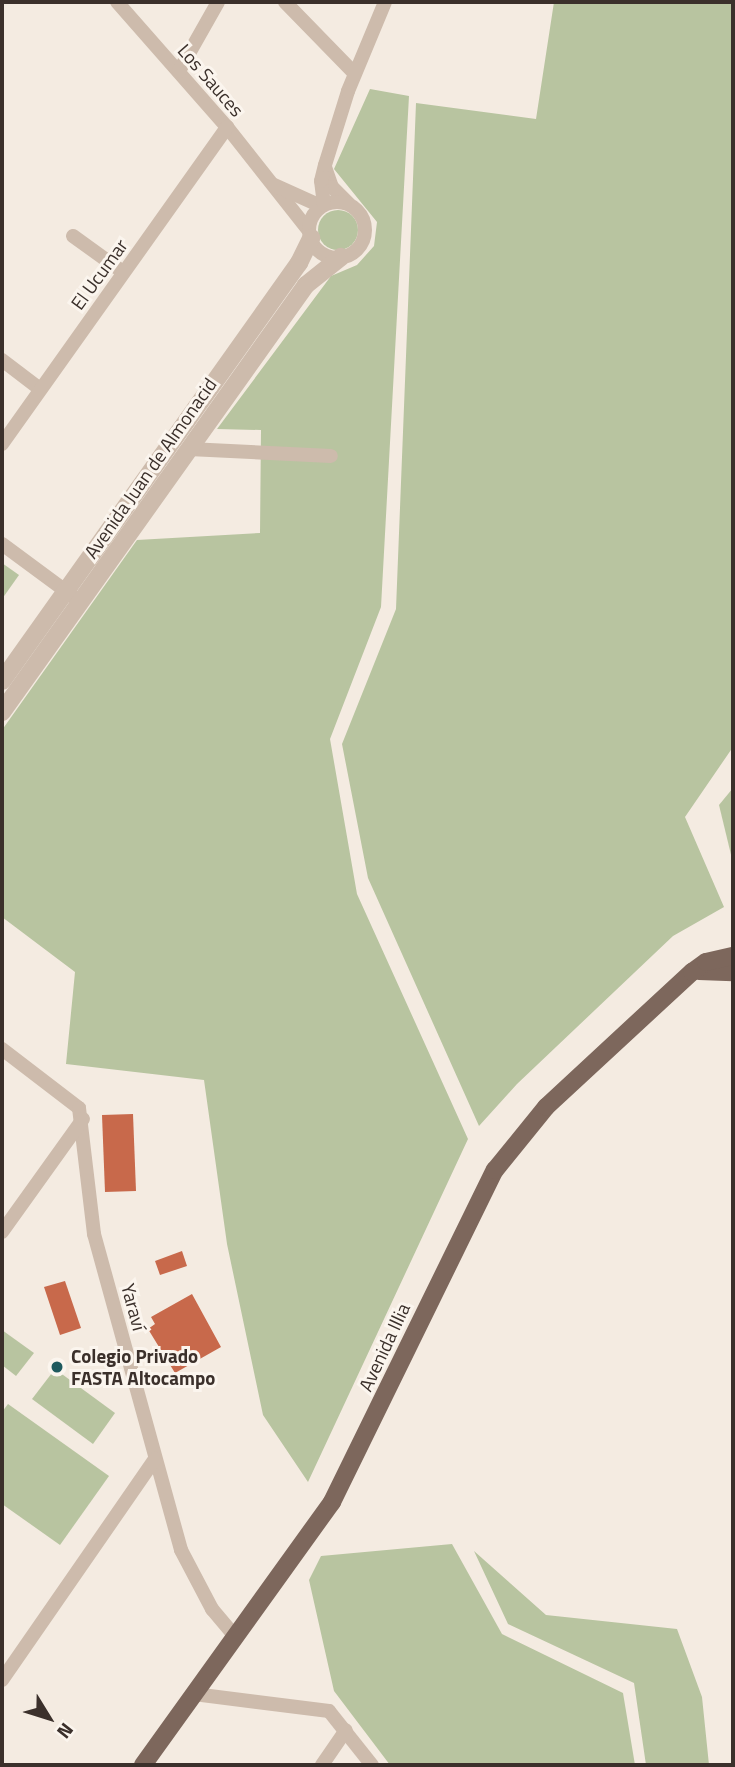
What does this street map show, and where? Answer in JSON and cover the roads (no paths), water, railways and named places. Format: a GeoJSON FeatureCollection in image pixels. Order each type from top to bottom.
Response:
{"type":"FeatureCollection","features":[{"type":"Feature","properties":{"kind":"main road","name":"Avenida Illia"},"geometry":{"type":"LineString","coordinates":[[143,1765],[332,1502],[495,1170],[546,1107],[692,972],[706,962],[733,956]]}},
{"type":"Feature","properties":{"kind":"main road"},"geometry":{"type":"LineString","coordinates":[[692,972],[733,972]]}},
{"type":"Feature","properties":{"kind":"street","name":"Los Sauces"},"geometry":{"type":"LineString","coordinates":[[117,2],[227,127],[310,234]]}},
{"type":"Feature","properties":{"kind":"street"},"geometry":{"type":"LineString","coordinates":[[179,71],[218,2]]}},
{"type":"Feature","properties":{"kind":"street"},"geometry":{"type":"LineString","coordinates":[[285,2],[355,74]]}},
{"type":"Feature","properties":{"kind":"street"},"geometry":{"type":"LineString","coordinates":[[2,681],[73,596],[299,263],[322,206],[321,181],[325,165],[355,74],[385,2]]}},
{"type":"Feature","properties":{"kind":"street","name":"El Ucumar"},"geometry":{"type":"LineString","coordinates":[[2,443],[227,127]]}},
{"type":"Feature","properties":{"kind":"street"},"geometry":{"type":"LineString","coordinates":[[310,234],[326,255],[341,257],[357,249],[365,233],[362,216],[332,187],[325,165]]}},
{"type":"Feature","properties":{"kind":"street","name":"Los Sauces"},"geometry":{"type":"LineString","coordinates":[[274,185],[322,206]]}},
{"type":"Feature","properties":{"kind":"street"},"geometry":{"type":"LineString","coordinates":[[322,206],[350,204]]}},
{"type":"Feature","properties":{"kind":"street"},"geometry":{"type":"LineString","coordinates":[[73,236],[123,272]]}},
{"type":"Feature","properties":{"kind":"street","name":"Avenida Juan de Almonacid"},"geometry":{"type":"LineString","coordinates":[[2,712],[73,596],[189,449],[306,285],[341,257]]}},
{"type":"Feature","properties":{"kind":"street"},"geometry":{"type":"LineString","coordinates":[[2,360],[40,389]]}},
{"type":"Feature","properties":{"kind":"street"},"geometry":{"type":"LineString","coordinates":[[189,449],[331,456]]}},
{"type":"Feature","properties":{"kind":"street"},"geometry":{"type":"LineString","coordinates":[[2,544],[73,596]]}},
{"type":"Feature","properties":{"kind":"street"},"geometry":{"type":"LineString","coordinates":[[2,1049],[73,1100],[83,1119],[2,1232]]}},
{"type":"Feature","properties":{"kind":"street","name":"Yaraví"},"geometry":{"type":"LineString","coordinates":[[83,1119],[94,1234],[181,1550],[212,1609],[235,1636]]}},
{"type":"Feature","properties":{"kind":"street"},"geometry":{"type":"LineString","coordinates":[[2,1680],[155,1459]]}},
{"type":"Feature","properties":{"kind":"street"},"geometry":{"type":"LineString","coordinates":[[194,1694],[329,1710],[372,1765]]}},
{"type":"Feature","properties":{"kind":"street"},"geometry":{"type":"LineString","coordinates":[[322,1765],[346,1730]]}},
{"type":"Feature","properties":{"kind":"place","name":"Colegio Privado FASTA Altocampo"},"geometry":{"type":"Point","coordinates":[57,1367]}}]}
